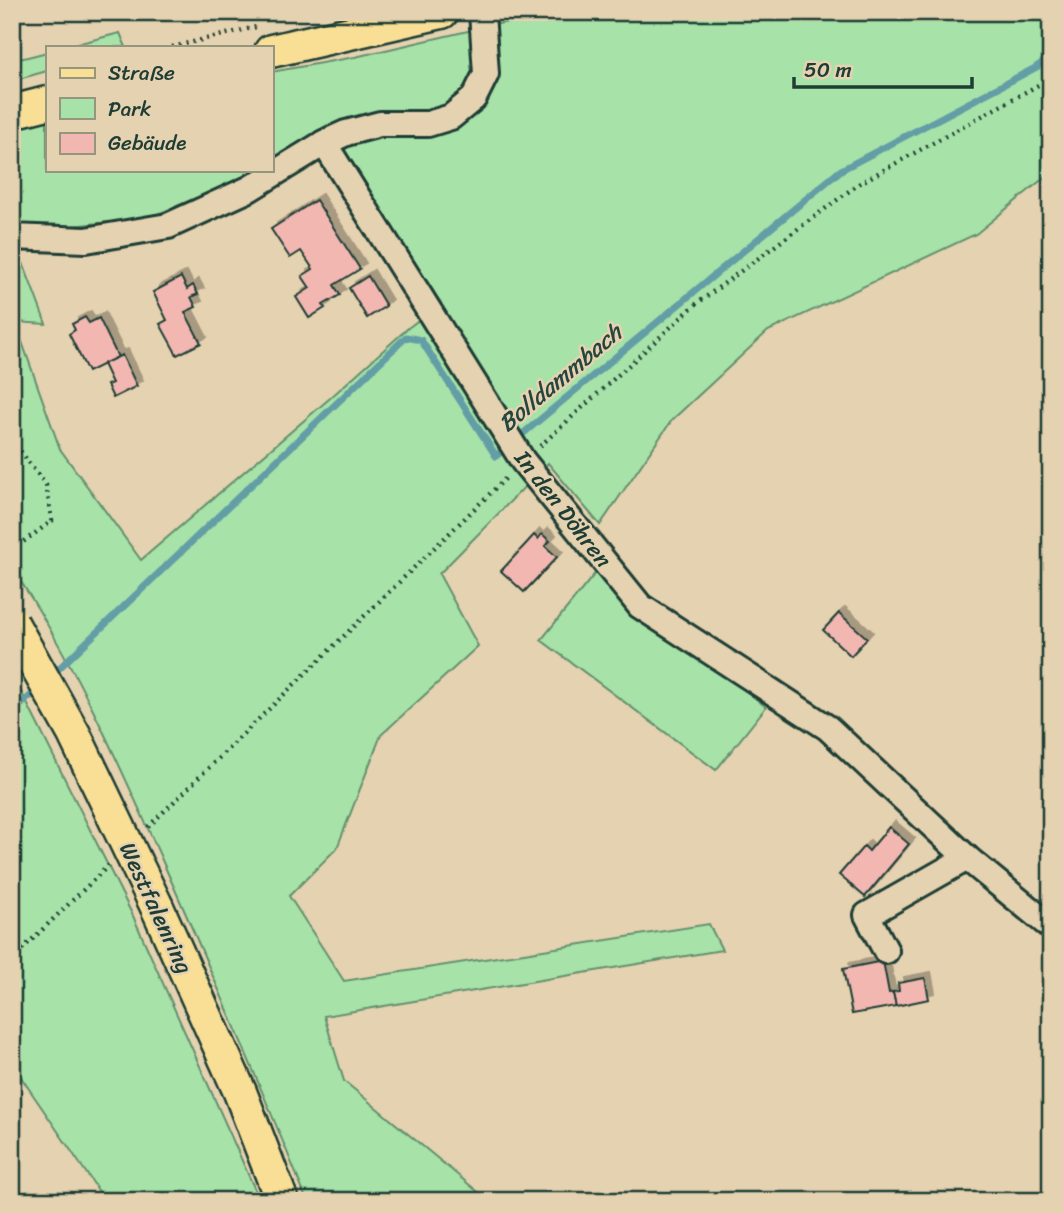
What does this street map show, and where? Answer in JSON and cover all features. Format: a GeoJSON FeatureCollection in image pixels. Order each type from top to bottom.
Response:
{"type":"FeatureCollection","features":[{"type":"Feature","properties":{"kind":"main road"},"geometry":{"type":"LineString","coordinates":[[268,38],[442,12]]}},
{"type":"Feature","properties":{"kind":"main road"},"geometry":{"type":"LineString","coordinates":[[12,112],[46,103]]}},
{"type":"Feature","properties":{"kind":"main road","name":"Westfalenring"},"geometry":{"type":"LineString","coordinates":[[12,623],[74,734],[158,907],[240,1092],[282,1201]]}},
{"type":"Feature","properties":{"kind":"street"},"geometry":{"type":"LineString","coordinates":[[12,237],[86,240],[168,226],[249,189],[324,143],[346,133],[380,124],[428,124],[451,117],[474,98],[486,74],[482,12]]}},
{"type":"Feature","properties":{"kind":"street","name":"In den Döhren"},"geometry":{"type":"LineString","coordinates":[[324,143],[520,456],[640,606],[828,728],[967,858],[1051,927]]}},
{"type":"Feature","properties":{"kind":"street"},"geometry":{"type":"LineString","coordinates":[[886,951],[866,915],[967,858]]}},
{"type":"Feature","properties":{"kind":"path"},"geometry":{"type":"LineString","coordinates":[[183,46],[268,38]]}},
{"type":"Feature","properties":{"kind":"path"},"geometry":{"type":"LineString","coordinates":[[142,832],[520,456],[695,305],[860,183],[1051,78]]}},
{"type":"Feature","properties":{"kind":"path"},"geometry":{"type":"LineString","coordinates":[[12,440],[46,485],[52,522],[12,550]]}},
{"type":"Feature","properties":{"kind":"path"},"geometry":{"type":"LineString","coordinates":[[12,959],[112,862]]}},
{"type":"Feature","properties":{"kind":"green space"},"geometry":{"type":"Polygon","coordinates":[[[551,12],[1051,12],[1051,172],[976,234],[768,331],[672,420],[600,525],[548,463],[439,574],[478,646],[381,735],[337,848],[289,896],[344,981],[709,924],[722,950],[324,1016],[344,1081],[489,1201],[307,1201],[218,987],[111,747],[55,638],[12,568],[12,263],[23,263],[46,324],[15,322],[60,449],[141,560],[408,328],[441,303],[327,125],[273,159],[273,72],[355,57],[551,12]]]}},
{"type":"Feature","properties":{"kind":"green space"},"geometry":{"type":"Polygon","coordinates":[[[120,33],[126,46],[69,46],[120,33]]]}},
{"type":"Feature","properties":{"kind":"green space"},"geometry":{"type":"Polygon","coordinates":[[[46,52],[46,71],[12,81],[12,61],[46,52]]]}},
{"type":"Feature","properties":{"kind":"green space"},"geometry":{"type":"Polygon","coordinates":[[[46,119],[46,172],[254,172],[148,218],[51,228],[12,226],[12,127],[46,119]]]}},
{"type":"Feature","properties":{"kind":"green space"},"geometry":{"type":"Polygon","coordinates":[[[597,571],[766,707],[716,770],[541,640],[597,571]]]}},
{"type":"Feature","properties":{"kind":"green space"},"geometry":{"type":"Polygon","coordinates":[[[12,677],[133,916],[260,1201],[96,1201],[102,1196],[12,1064],[12,677]]]}},
{"type":"Feature","properties":{"kind":"building"},"geometry":{"type":"Polygon","coordinates":[[[316,200],[360,269],[334,285],[340,295],[309,318],[296,297],[310,288],[302,276],[313,269],[301,251],[290,258],[271,229],[316,200]]]}},
{"type":"Feature","properties":{"kind":"building"},"geometry":{"type":"Polygon","coordinates":[[[368,276],[386,306],[367,318],[349,288],[368,276]]]}},
{"type":"Feature","properties":{"kind":"building"},"geometry":{"type":"Polygon","coordinates":[[[181,277],[187,289],[193,285],[198,294],[191,297],[196,307],[185,312],[201,343],[177,355],[160,324],[167,320],[153,292],[181,277]]]}},
{"type":"Feature","properties":{"kind":"building"},"geometry":{"type":"Polygon","coordinates":[[[85,317],[89,323],[99,318],[118,357],[88,372],[69,334],[75,330],[72,324],[85,317]]]}},
{"type":"Feature","properties":{"kind":"building"},"geometry":{"type":"Polygon","coordinates":[[[122,355],[137,386],[113,398],[107,385],[112,383],[103,364],[122,355]]]}},
{"type":"Feature","properties":{"kind":"building"},"geometry":{"type":"Polygon","coordinates":[[[542,534],[550,541],[545,546],[557,557],[524,592],[501,571],[534,535],[538,539],[542,534]]]}},
{"type":"Feature","properties":{"kind":"building"},"geometry":{"type":"Polygon","coordinates":[[[839,613],[867,638],[851,656],[823,630],[839,613]]]}},
{"type":"Feature","properties":{"kind":"building"},"geometry":{"type":"Polygon","coordinates":[[[889,827],[909,844],[865,897],[839,875],[864,846],[869,851],[889,827]]]}},
{"type":"Feature","properties":{"kind":"building"},"geometry":{"type":"Polygon","coordinates":[[[883,961],[889,993],[893,992],[896,1006],[852,1014],[843,969],[883,961]]]}},
{"type":"Feature","properties":{"kind":"building"},"geometry":{"type":"Polygon","coordinates":[[[925,978],[929,999],[896,1006],[893,992],[899,991],[898,983],[925,978]]]}},
{"type":"Feature","properties":{"kind":"waterway","name":"Bolldammbach"},"geometry":{"type":"LineString","coordinates":[[51,676],[406,337],[421,340],[496,456],[841,170],[1035,68],[1051,57]]}},
{"type":"Feature","properties":{"kind":"waterway","name":"Bolldammbach"},"geometry":{"type":"LineString","coordinates":[[12,713],[40,687]]}}]}
